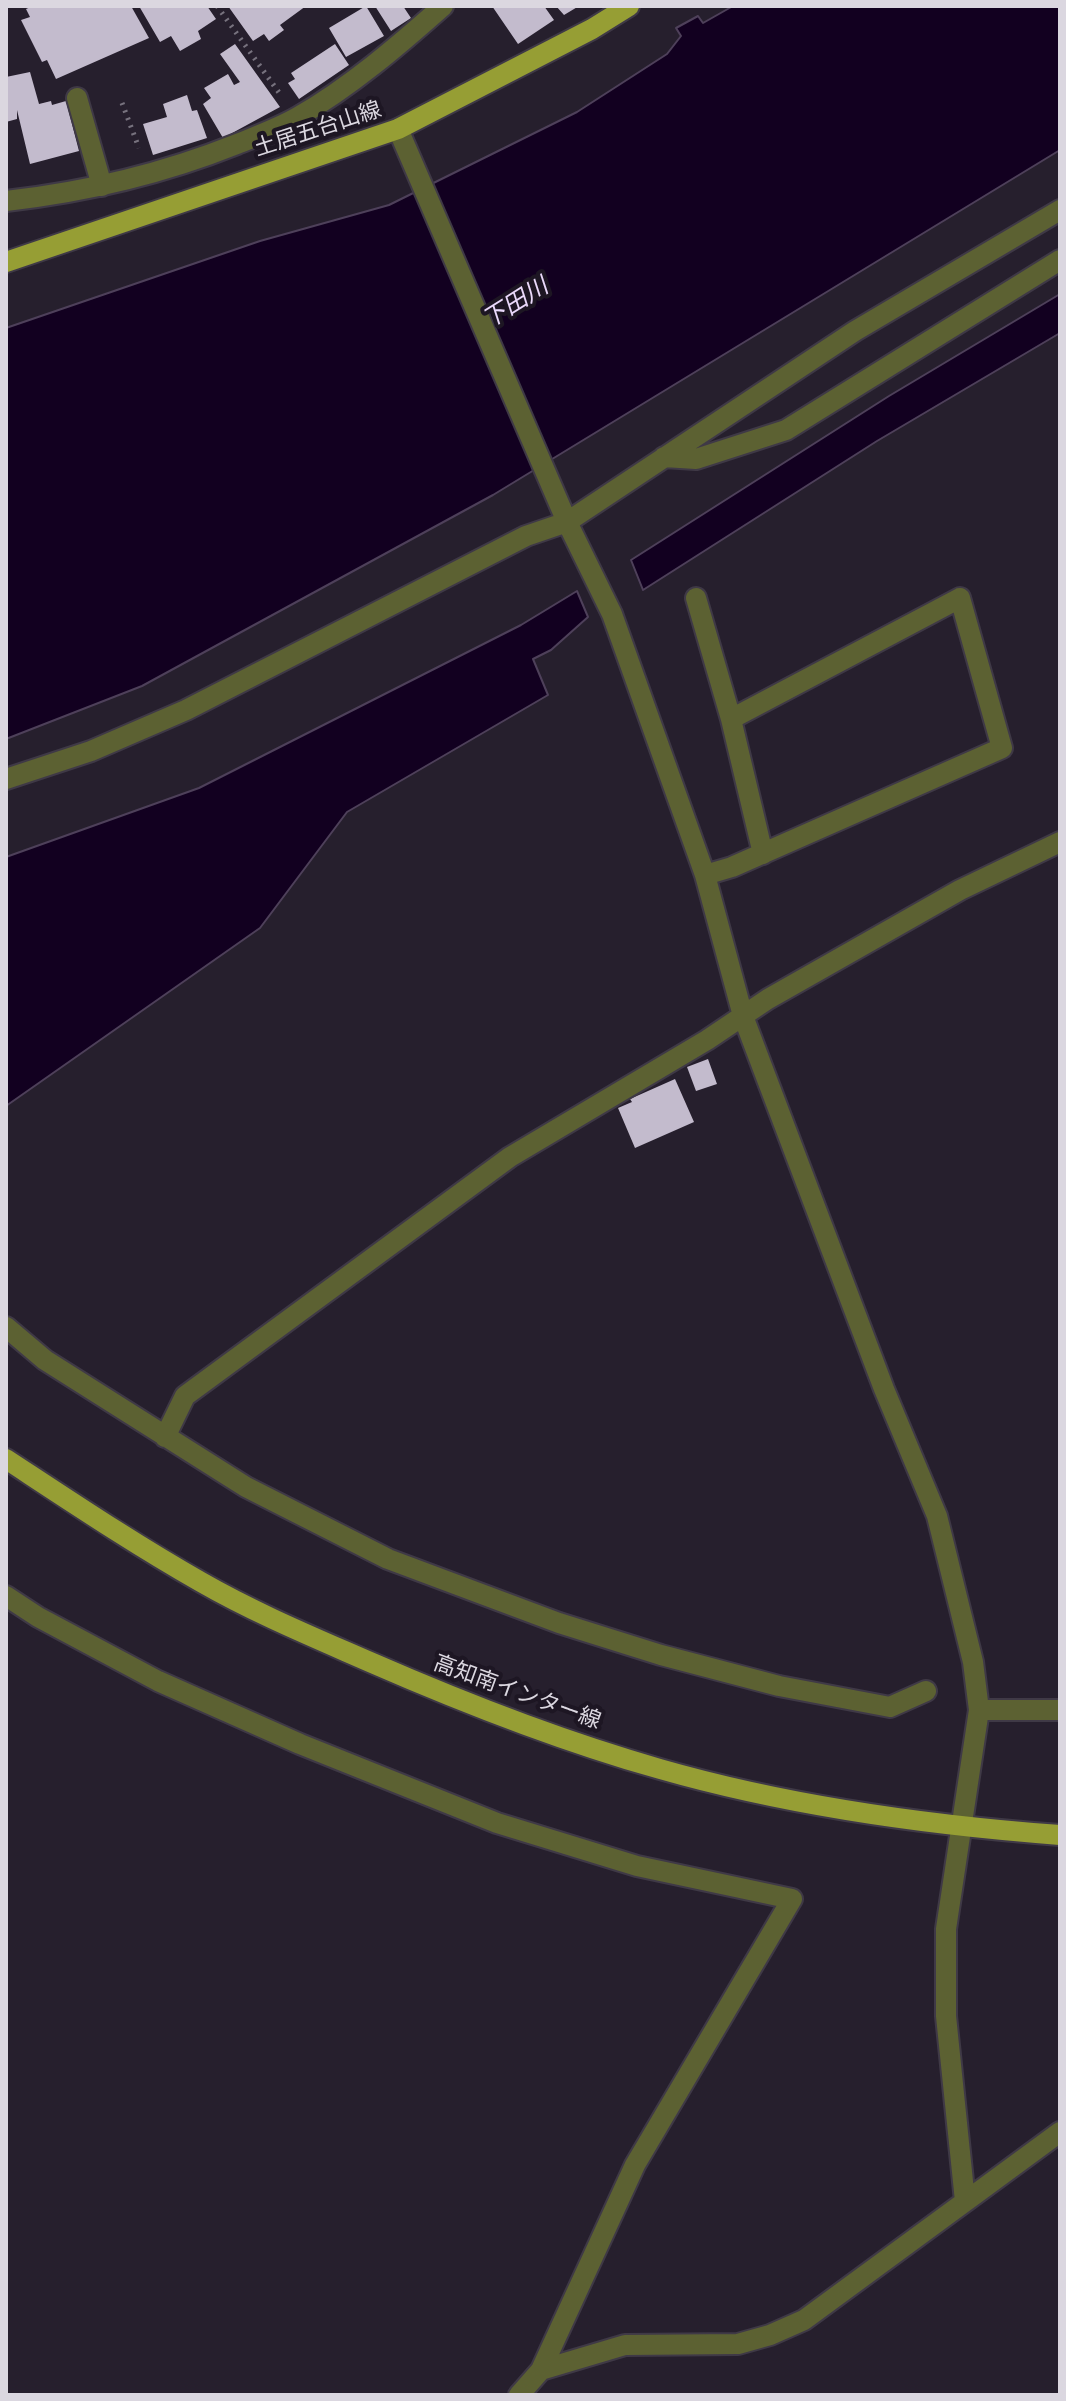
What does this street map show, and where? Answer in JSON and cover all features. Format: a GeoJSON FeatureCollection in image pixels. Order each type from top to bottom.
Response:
{"type":"FeatureCollection","features":[{"type":"Feature","properties":{"kind":"main road","name":"土居五台山線"},"geometry":{"type":"LineString","coordinates":[[6,262],[398,129],[592,29],[629,6]]}},
{"type":"Feature","properties":{"kind":"main road","name":"高知南インター線"},"geometry":{"type":"LineString","coordinates":[[6,1459],[203,1583],[296,1630],[478,1707],[660,1769],[781,1797],[961,1826],[1060,1835]]}},
{"type":"Feature","properties":{"kind":"street"},"geometry":{"type":"LineString","coordinates":[[6,201],[62,195],[147,176],[211,155],[297,118],[352,80],[443,6]]}},
{"type":"Feature","properties":{"kind":"street"},"geometry":{"type":"LineString","coordinates":[[77,98],[102,186]]}},
{"type":"Feature","properties":{"kind":"street"},"geometry":{"type":"LineString","coordinates":[[398,129],[567,522],[612,614],[705,875],[743,1016],[884,1389],[937,1516],[973,1662],[979,1710],[946,1929],[946,2016],[965,2201]]}},
{"type":"Feature","properties":{"kind":"street"},"geometry":{"type":"LineString","coordinates":[[6,779],[91,751],[186,710],[526,536],[567,522],[855,331],[1060,210]]}},
{"type":"Feature","properties":{"kind":"street"},"geometry":{"type":"LineString","coordinates":[[664,457],[696,459],[786,430],[1060,260]]}},
{"type":"Feature","properties":{"kind":"street"},"geometry":{"type":"LineString","coordinates":[[696,598],[731,719],[763,854]]}},
{"type":"Feature","properties":{"kind":"street"},"geometry":{"type":"LineString","coordinates":[[705,875],[763,854],[1002,748],[960,598],[731,719]]}},
{"type":"Feature","properties":{"kind":"street"},"geometry":{"type":"LineString","coordinates":[[165,1437],[185,1396],[510,1157],[768,999],[960,890],[1060,842]]}},
{"type":"Feature","properties":{"kind":"street"},"geometry":{"type":"LineString","coordinates":[[6,1327],[45,1360],[246,1487],[388,1559],[559,1623],[661,1655],[779,1686],[890,1707],[926,1691]]}},
{"type":"Feature","properties":{"kind":"street"},"geometry":{"type":"LineString","coordinates":[[6,1596],[38,1617],[158,1681],[300,1744],[497,1823],[637,1866],[792,1899],[635,2165],[541,2370],[519,2395]]}},
{"type":"Feature","properties":{"kind":"street"},"geometry":{"type":"LineString","coordinates":[[979,1710],[1060,1710]]}},
{"type":"Feature","properties":{"kind":"street"},"geometry":{"type":"LineString","coordinates":[[541,2370],[625,2345],[738,2344],[770,2335],[804,2320],[1060,2132]]}},
{"type":"Feature","properties":{"kind":"path"},"geometry":{"type":"LineString","coordinates":[[217,6],[297,118]]}},
{"type":"Feature","properties":{"kind":"path"},"geometry":{"type":"LineString","coordinates":[[122,103],[147,176]]}},
{"type":"Feature","properties":{"kind":"water","name":"下田川"},"geometry":{"type":"Polygon","coordinates":[[[733,6],[1060,6],[1060,150],[493,495],[142,686],[6,739],[6,328],[260,241],[389,205],[577,112],[667,54],[681,36],[676,28],[698,16],[703,23],[733,6]]]}},
{"type":"Feature","properties":{"kind":"water"},"geometry":{"type":"Polygon","coordinates":[[[1060,294],[1060,333],[877,441],[643,590],[631,560],[889,396],[1060,294]]]}},
{"type":"Feature","properties":{"kind":"water"},"geometry":{"type":"Polygon","coordinates":[[[577,591],[588,617],[551,650],[533,659],[548,695],[347,812],[260,928],[6,1106],[6,857],[199,788],[521,625],[577,591]]]}},
{"type":"Feature","properties":{"kind":"building"},"geometry":{"type":"Polygon","coordinates":[[[33,6],[131,6],[149,38],[56,79],[47,60],[42,62],[21,20],[30,17],[26,9],[33,6]]]}},
{"type":"Feature","properties":{"kind":"building"},"geometry":{"type":"Polygon","coordinates":[[[139,6],[207,6],[216,19],[198,31],[201,39],[180,51],[171,36],[160,42],[139,6]]]}},
{"type":"Feature","properties":{"kind":"building"},"geometry":{"type":"Polygon","coordinates":[[[228,6],[306,6],[280,25],[284,30],[269,41],[264,34],[253,41],[228,6]]]}},
{"type":"Feature","properties":{"kind":"building"},"geometry":{"type":"Polygon","coordinates":[[[366,6],[384,36],[346,57],[329,28],[366,6]]]}},
{"type":"Feature","properties":{"kind":"building"},"geometry":{"type":"Polygon","coordinates":[[[375,6],[403,6],[411,18],[391,31],[375,6]]]}},
{"type":"Feature","properties":{"kind":"building"},"geometry":{"type":"Polygon","coordinates":[[[492,6],[544,6],[554,20],[518,44],[492,6]]]}},
{"type":"Feature","properties":{"kind":"building"},"geometry":{"type":"Polygon","coordinates":[[[556,6],[579,6],[564,15],[556,6]]]}},
{"type":"Feature","properties":{"kind":"building"},"geometry":{"type":"Polygon","coordinates":[[[235,44],[280,107],[223,138],[203,104],[211,98],[204,88],[228,74],[234,85],[240,82],[220,54],[235,44]]]}},
{"type":"Feature","properties":{"kind":"building"},"geometry":{"type":"Polygon","coordinates":[[[335,44],[349,65],[299,99],[288,83],[295,79],[291,73],[335,44]]]}},
{"type":"Feature","properties":{"kind":"building"},"geometry":{"type":"Polygon","coordinates":[[[30,72],[39,104],[51,101],[52,105],[66,101],[79,151],[30,164],[17,110],[17,119],[6,122],[6,77],[30,72]]]}},
{"type":"Feature","properties":{"kind":"building"},"geometry":{"type":"Polygon","coordinates":[[[187,95],[192,111],[197,110],[207,138],[153,155],[143,124],[167,117],[163,104],[187,95]]]}},
{"type":"Feature","properties":{"kind":"building"},"geometry":{"type":"Polygon","coordinates":[[[708,1059],[717,1084],[696,1091],[687,1067],[708,1059]]]}},
{"type":"Feature","properties":{"kind":"building"},"geometry":{"type":"Polygon","coordinates":[[[675,1079],[694,1122],[635,1148],[618,1108],[632,1102],[630,1099],[675,1079]]]}}]}
